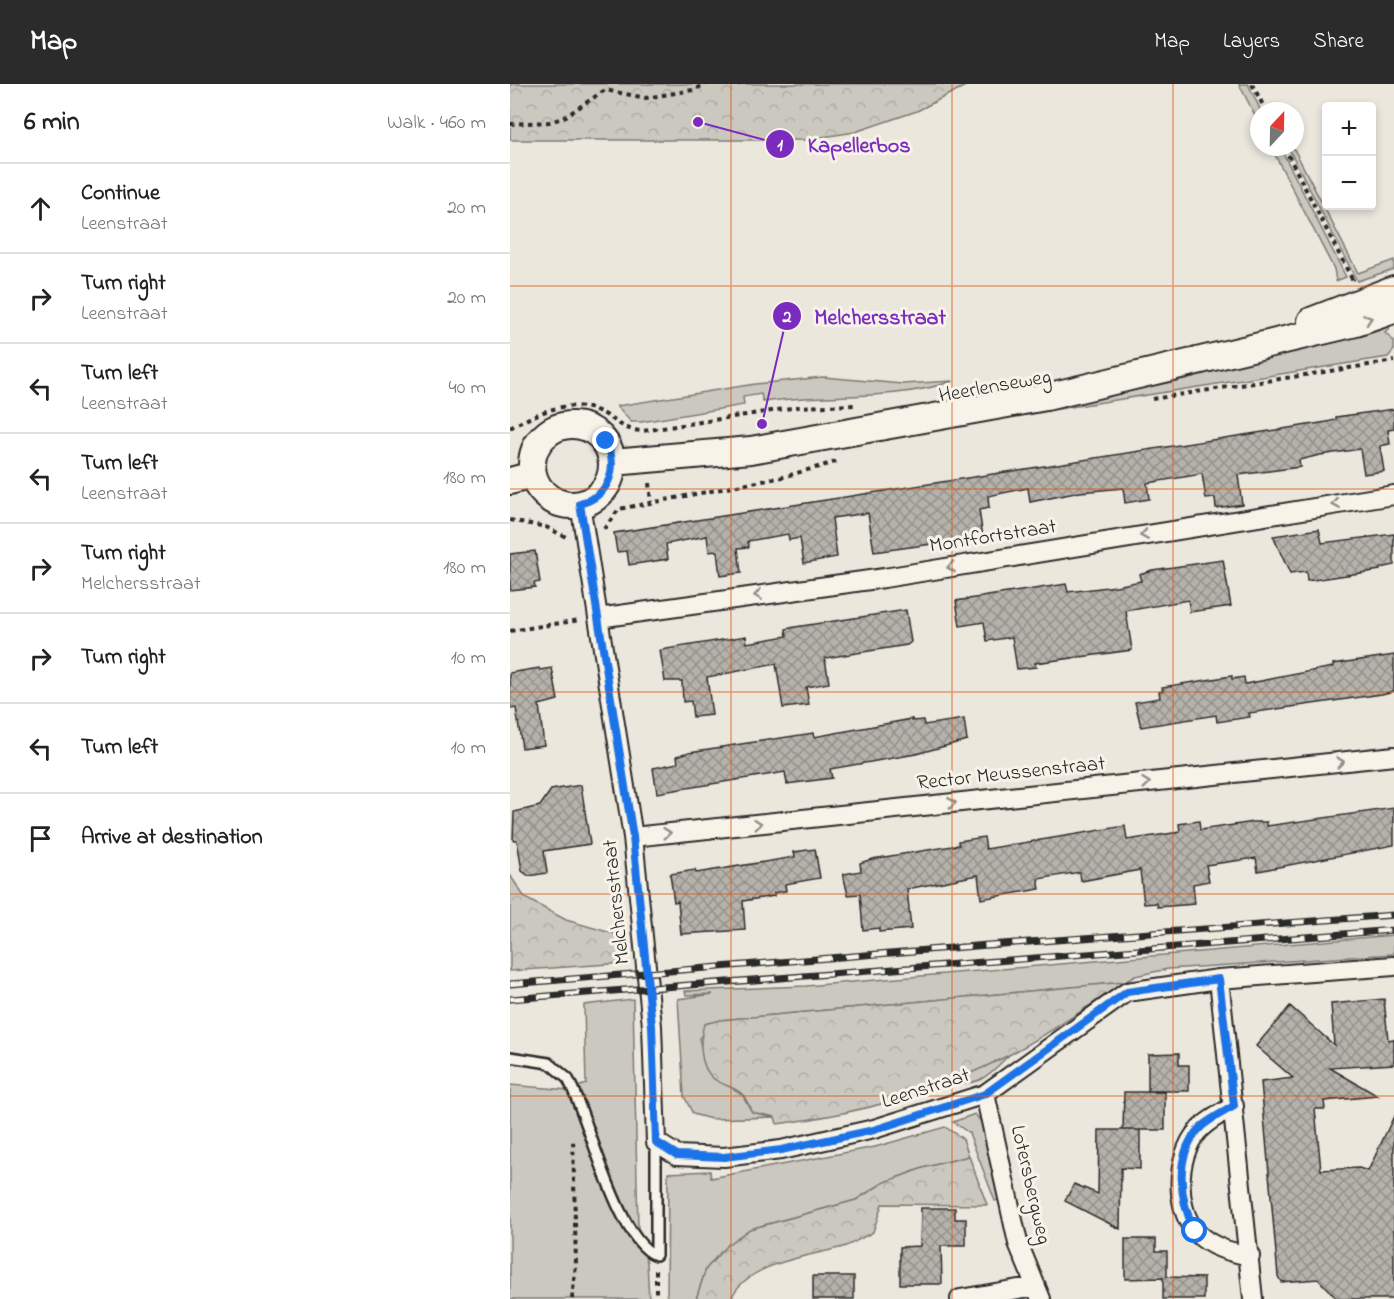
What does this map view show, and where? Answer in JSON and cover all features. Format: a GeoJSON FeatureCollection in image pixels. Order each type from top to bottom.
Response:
{"type":"FeatureCollection","features":[{"type":"Feature","properties":{"kind":"main road","name":"Heerlenseweg"},"geometry":{"type":"LineString","coordinates":[[1230,354],[1394,289]]}},
{"type":"Feature","properties":{"kind":"main road","name":"Heerlenseweg"},"geometry":{"type":"LineString","coordinates":[[613,462],[751,450],[1104,385],[1356,323],[1394,310]]}},
{"type":"Feature","properties":{"kind":"main road"},"geometry":{"type":"LineString","coordinates":[[577,424],[598,433],[606,441],[613,462],[612,472],[605,489],[598,497],[580,504],[556,502],[538,486],[522,478],[538,443],[555,428],[566,425],[577,424]]}},
{"type":"Feature","properties":{"kind":"street","name":"Montfortstraat"},"geometry":{"type":"LineString","coordinates":[[597,618],[884,578],[1394,495]]}},
{"type":"Feature","properties":{"kind":"street","name":"Melchersstraat"},"geometry":{"type":"LineString","coordinates":[[580,504],[633,837],[652,1026],[656,1142]]}},
{"type":"Feature","properties":{"kind":"street","name":"Rector Meussenstraat"},"geometry":{"type":"LineString","coordinates":[[633,837],[1394,756]]}},
{"type":"Feature","properties":{"kind":"street","name":"Leenstraat"},"geometry":{"type":"LineString","coordinates":[[656,1142],[677,1155],[724,1157],[781,1150],[874,1130],[985,1094],[1127,992],[1219,979],[1394,966]]}},
{"type":"Feature","properties":{"kind":"street"},"geometry":{"type":"LineString","coordinates":[[1219,979],[1253,1299]]}},
{"type":"Feature","properties":{"kind":"street","name":"Lotersbergweg"},"geometry":{"type":"LineString","coordinates":[[960,1299],[1038,1292],[1018,1243],[985,1094]]}},
{"type":"Feature","properties":{"kind":"street"},"geometry":{"type":"LineString","coordinates":[[1234,1106],[1202,1126],[1190,1142],[1183,1165],[1180,1188],[1185,1212],[1195,1231],[1212,1245],[1250,1256]]}},
{"type":"Feature","properties":{"kind":"lane"},"geometry":{"type":"LineString","coordinates":[[510,1057],[535,1059],[559,1068],[572,1086],[583,1118],[636,1240],[646,1252],[656,1255]]}},
{"type":"Feature","properties":{"kind":"lane","name":"Melchersstraat"},"geometry":{"type":"LineString","coordinates":[[656,1142],[656,1255]]}},
{"type":"Feature","properties":{"kind":"path"},"geometry":{"type":"LineString","coordinates":[[510,124],[549,122],[563,118],[605,90],[646,98],[693,90],[706,84]]}},
{"type":"Feature","properties":{"kind":"path"},"geometry":{"type":"LineString","coordinates":[[727,84],[744,84]]}},
{"type":"Feature","properties":{"kind":"path"},"geometry":{"type":"LineString","coordinates":[[1252,84],[1261,102]]}},
{"type":"Feature","properties":{"kind":"path"},"geometry":{"type":"LineString","coordinates":[[1289,156],[1352,279]]}},
{"type":"Feature","properties":{"kind":"path"},"geometry":{"type":"LineString","coordinates":[[510,428],[549,410],[577,404],[592,407],[624,428],[643,431],[797,407],[864,405]]}},
{"type":"Feature","properties":{"kind":"path"},"geometry":{"type":"LineString","coordinates":[[510,520],[546,527],[566,537],[585,539],[602,532],[619,509],[651,502]]}},
{"type":"Feature","properties":{"kind":"path"},"geometry":{"type":"LineString","coordinates":[[510,630],[597,618]]}},
{"type":"Feature","properties":{"kind":"path"},"geometry":{"type":"LineString","coordinates":[[572,1299],[576,1265],[574,1130],[583,1118]]}},
{"type":"Feature","properties":{"kind":"path"},"geometry":{"type":"LineString","coordinates":[[656,1255],[656,1299]]}},
{"type":"Feature","properties":{"kind":"green space"},"geometry":{"type":"Polygon","coordinates":[[[510,84],[969,84],[917,111],[855,132],[803,140],[510,140],[510,84]]]}},
{"type":"Feature","properties":{"kind":"green space"},"geometry":{"type":"Polygon","coordinates":[[[1239,84],[1248,84],[1257,102],[1250,102],[1250,105],[1239,84]]]}},
{"type":"Feature","properties":{"kind":"green space"},"geometry":{"type":"Polygon","coordinates":[[[1276,156],[1285,156],[1346,277],[1336,281],[1334,269],[1276,156]]]}},
{"type":"Feature","properties":{"kind":"green space"},"geometry":{"type":"Polygon","coordinates":[[[1293,156],[1298,156],[1322,203],[1322,210],[1326,210],[1358,273],[1394,260],[1394,269],[1357,281],[1293,156]]]}},
{"type":"Feature","properties":{"kind":"green space"},"geometry":{"type":"Polygon","coordinates":[[[1394,316],[1394,324],[1385,333],[1394,341],[1394,350],[1388,357],[1014,416],[1185,379],[1286,351],[1394,316]]]}},
{"type":"Feature","properties":{"kind":"green space"},"geometry":{"type":"Polygon","coordinates":[[[823,377],[903,384],[953,381],[930,388],[883,394],[763,402],[761,394],[743,397],[744,405],[641,422],[631,422],[617,406],[755,384],[823,377]]]}},
{"type":"Feature","properties":{"kind":"green space"},"geometry":{"type":"Polygon","coordinates":[[[510,875],[525,898],[566,920],[622,936],[623,963],[510,971],[510,875]]]}},
{"type":"Feature","properties":{"kind":"green space"},"geometry":{"type":"Polygon","coordinates":[[[1394,935],[1394,954],[1168,969],[1135,976],[1125,982],[720,1020],[699,1038],[706,1069],[714,1079],[733,1088],[743,1096],[752,1112],[775,1117],[711,1119],[693,1114],[684,1096],[678,999],[713,994],[686,995],[685,991],[806,986],[1394,935]]]}},
{"type":"Feature","properties":{"kind":"green space"},"geometry":{"type":"Polygon","coordinates":[[[1125,982],[1039,1038],[981,1068],[896,1100],[807,1120],[777,1124],[775,1117],[752,1112],[740,1092],[717,1081],[708,1073],[701,1052],[704,1024],[720,1020],[1125,982]]]}},
{"type":"Feature","properties":{"kind":"green space"},"geometry":{"type":"Polygon","coordinates":[[[633,999],[638,1229],[647,1262],[649,1299],[510,1299],[510,1085],[569,1090],[586,1084],[584,1005],[633,999]]]}},
{"type":"Feature","properties":{"kind":"green space"},"geometry":{"type":"Polygon","coordinates":[[[1009,1055],[983,1078],[968,1083],[949,1082],[1009,1055]]]}},
{"type":"Feature","properties":{"kind":"green space"},"geometry":{"type":"Polygon","coordinates":[[[975,1114],[986,1128],[1001,1200],[995,1201],[969,1133],[953,1122],[975,1114]]]}},
{"type":"Feature","properties":{"kind":"green space"},"geometry":{"type":"Polygon","coordinates":[[[945,1127],[963,1139],[969,1156],[923,1168],[883,1183],[856,1200],[750,1229],[727,1245],[706,1269],[696,1299],[667,1299],[668,1173],[710,1171],[711,1178],[875,1147],[945,1127]]]}},
{"type":"Feature","properties":{"kind":"green space"},"geometry":{"type":"Polygon","coordinates":[[[969,1156],[987,1205],[882,1204],[873,1232],[854,1242],[764,1269],[738,1287],[731,1299],[696,1299],[706,1269],[727,1245],[750,1229],[856,1200],[883,1183],[923,1168],[969,1156]]]}},
{"type":"Feature","properties":{"kind":"building"},"geometry":{"type":"Polygon","coordinates":[[[1394,409],[1394,429],[1388,430],[1390,444],[1380,446],[1384,471],[1364,474],[1360,449],[1320,455],[1299,460],[1300,467],[1238,475],[1242,504],[1216,508],[1215,498],[1206,499],[1202,474],[1147,483],[1149,499],[1125,503],[1123,488],[1080,492],[1030,502],[1028,488],[988,496],[989,508],[979,510],[983,537],[874,552],[868,513],[832,518],[837,557],[804,563],[800,538],[789,540],[788,534],[748,541],[749,547],[738,548],[741,573],[720,576],[717,551],[709,552],[707,536],[666,544],[668,559],[629,565],[627,551],[617,552],[614,533],[1327,422],[1336,420],[1336,417],[1394,409]]]}},
{"type":"Feature","properties":{"kind":"building"},"geometry":{"type":"Polygon","coordinates":[[[1319,529],[1322,543],[1394,534],[1394,565],[1380,568],[1380,570],[1307,581],[1306,572],[1290,574],[1273,536],[1319,529]]]}},
{"type":"Feature","properties":{"kind":"building"},"geometry":{"type":"Polygon","coordinates":[[[535,551],[540,582],[534,583],[535,587],[510,590],[510,554],[535,551]]]}},
{"type":"Feature","properties":{"kind":"building"},"geometry":{"type":"Polygon","coordinates":[[[1223,560],[1231,606],[1190,612],[1188,600],[1126,611],[1132,650],[1035,663],[1036,667],[1017,669],[1012,637],[987,641],[984,622],[960,626],[956,601],[1066,584],[1068,592],[1116,586],[1141,581],[1139,574],[1152,570],[1223,560]]]}},
{"type":"Feature","properties":{"kind":"building"},"geometry":{"type":"Polygon","coordinates":[[[906,610],[911,642],[907,645],[825,658],[829,683],[806,687],[809,705],[783,708],[776,664],[707,677],[712,715],[693,717],[691,701],[683,702],[682,681],[665,681],[660,650],[746,636],[747,643],[787,636],[786,629],[795,627],[906,610]]]}},
{"type":"Feature","properties":{"kind":"building"},"geometry":{"type":"Polygon","coordinates":[[[1394,655],[1394,691],[1382,694],[1249,713],[1250,717],[1217,722],[1216,715],[1141,727],[1135,702],[1160,698],[1159,691],[1163,690],[1162,687],[1232,676],[1232,679],[1244,677],[1245,684],[1333,667],[1333,664],[1394,655]]]}},
{"type":"Feature","properties":{"kind":"building"},"geometry":{"type":"Polygon","coordinates":[[[539,668],[540,670],[552,668],[558,700],[539,705],[544,745],[522,748],[516,708],[510,709],[510,673],[539,668]]]}},
{"type":"Feature","properties":{"kind":"building"},"geometry":{"type":"Polygon","coordinates":[[[912,719],[912,721],[923,720],[924,725],[964,719],[967,740],[916,754],[830,769],[832,778],[787,784],[785,772],[657,793],[653,768],[678,763],[677,756],[689,752],[813,733],[814,737],[912,719]]]}},
{"type":"Feature","properties":{"kind":"building"},"geometry":{"type":"Polygon","coordinates":[[[581,785],[590,844],[544,851],[547,873],[529,876],[522,871],[517,840],[513,840],[514,812],[540,806],[551,790],[581,785]]]}},
{"type":"Feature","properties":{"kind":"building"},"geometry":{"type":"Polygon","coordinates":[[[1394,808],[1394,845],[1258,871],[1256,858],[1206,865],[1209,881],[1193,884],[1195,904],[1158,907],[1157,903],[1144,904],[1140,870],[1081,881],[1080,872],[1038,879],[1040,889],[981,899],[978,875],[907,889],[911,929],[879,932],[879,928],[863,930],[860,894],[848,895],[843,874],[861,871],[860,863],[872,859],[959,845],[958,841],[984,837],[986,849],[1125,826],[1127,840],[1180,832],[1179,824],[1199,821],[1200,830],[1254,822],[1267,822],[1267,826],[1394,808]]]}},
{"type":"Feature","properties":{"kind":"building"},"geometry":{"type":"Polygon","coordinates":[[[815,849],[820,878],[785,884],[786,891],[774,893],[774,896],[743,901],[745,930],[681,934],[678,901],[674,902],[670,874],[695,870],[696,873],[795,857],[794,852],[815,849]]]}},
{"type":"Feature","properties":{"kind":"building"},"geometry":{"type":"Polygon","coordinates":[[[1384,999],[1388,1040],[1394,1039],[1394,1064],[1330,1068],[1378,1096],[1324,1101],[1325,1109],[1315,1109],[1321,1170],[1359,1168],[1368,1171],[1394,1116],[1394,1299],[1337,1299],[1318,1279],[1281,1282],[1278,1276],[1261,1082],[1293,1078],[1256,1046],[1290,1006],[1334,1045],[1331,1004],[1384,999]]]}},
{"type":"Feature","properties":{"kind":"building"},"geometry":{"type":"Polygon","coordinates":[[[1179,1053],[1179,1065],[1189,1065],[1189,1091],[1148,1091],[1148,1054],[1179,1053]]]}},
{"type":"Feature","properties":{"kind":"building"},"geometry":{"type":"Polygon","coordinates":[[[1124,1092],[1165,1092],[1165,1130],[1123,1130],[1124,1092]]]}},
{"type":"Feature","properties":{"kind":"building"},"geometry":{"type":"Polygon","coordinates":[[[1099,1130],[1140,1130],[1140,1169],[1121,1168],[1120,1229],[1065,1201],[1074,1184],[1098,1194],[1099,1130]]]}},
{"type":"Feature","properties":{"kind":"building"},"geometry":{"type":"Polygon","coordinates":[[[921,1208],[955,1208],[955,1219],[966,1219],[966,1246],[941,1246],[942,1284],[900,1284],[900,1247],[920,1246],[921,1208]]]}},
{"type":"Feature","properties":{"kind":"building"},"geometry":{"type":"Polygon","coordinates":[[[1125,1239],[1156,1239],[1156,1251],[1167,1251],[1167,1277],[1204,1278],[1204,1299],[1163,1299],[1163,1278],[1125,1279],[1125,1239]]]}},
{"type":"Feature","properties":{"kind":"building"},"geometry":{"type":"Polygon","coordinates":[[[813,1276],[854,1276],[854,1299],[813,1299],[813,1276]]]}},
{"type":"Feature","properties":{"kind":"railway"},"geometry":{"type":"LineString","coordinates":[[510,984],[1394,915]]}},
{"type":"Feature","properties":{"kind":"railway"},"geometry":{"type":"LineString","coordinates":[[510,999],[1394,930]]}},
{"type":"Feature","properties":{"kind":"place","name":"Kapellerbos"},"geometry":{"type":"Point","coordinates":[698,122]}},
{"type":"Feature","properties":{"kind":"place","name":"Melchersstraat"},"geometry":{"type":"Point","coordinates":[762,424]}},
{"type":"Feature","properties":{"kind":"route"},"geometry":{"type":"LineString","coordinates":[[606,441],[613,462],[610,481],[598,497],[580,504],[633,837],[652,1026],[656,1142],[663,1149],[677,1155],[724,1157],[781,1150],[874,1130],[985,1094],[1127,992],[1219,979],[1234,1106],[1202,1126],[1190,1142],[1183,1165],[1180,1188],[1185,1212],[1195,1231]]}}]}
